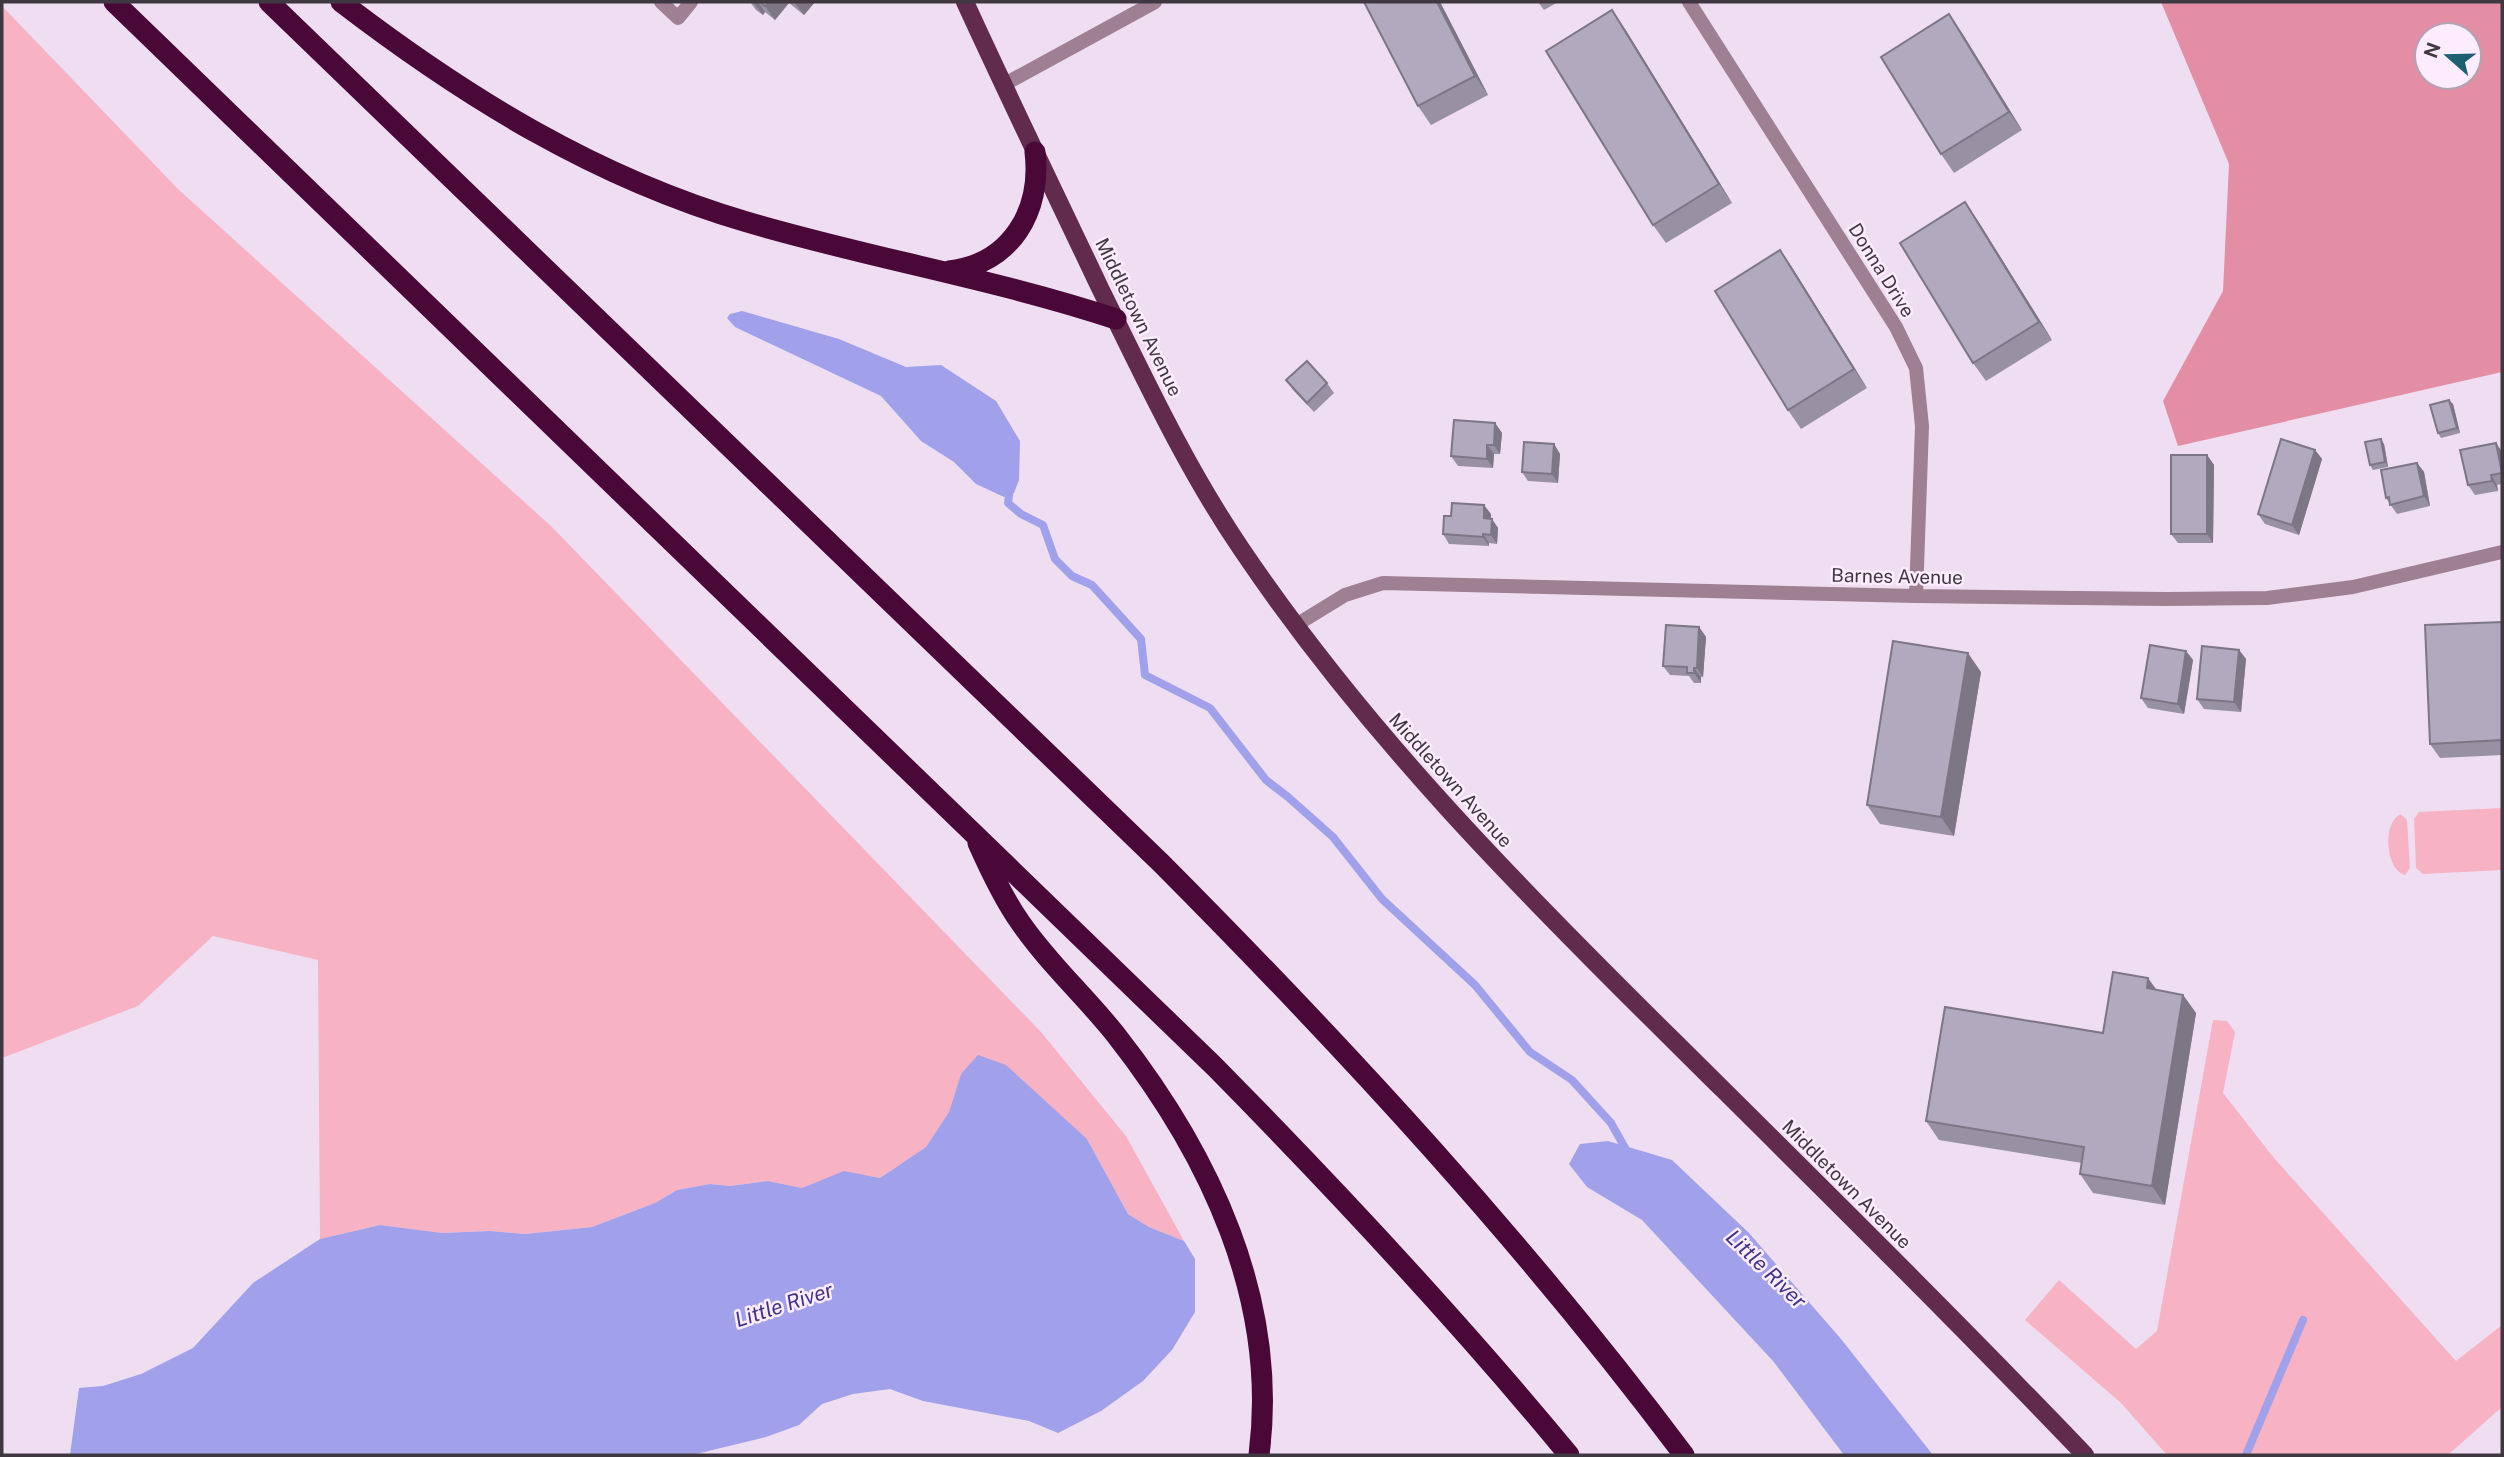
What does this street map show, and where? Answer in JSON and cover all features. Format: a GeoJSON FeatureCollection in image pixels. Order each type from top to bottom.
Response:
{"type":"FeatureCollection","features":[{"type":"Feature","properties":{"kind":"highway"},"geometry":{"type":"LineString","coordinates":[[114,2],[1124,977],[1309,1161],[1425,1286],[1569,1455]]}},
{"type":"Feature","properties":{"kind":"highway"},"geometry":{"type":"LineString","coordinates":[[269,2],[1161,863],[1275,977],[1392,1103],[1506,1233],[1684,1455]]}},
{"type":"Feature","properties":{"kind":"highway"},"geometry":{"type":"LineString","coordinates":[[341,2],[417,58],[491,107],[591,163],[668,196],[747,222],[1030,294],[1115,319]]}},
{"type":"Feature","properties":{"kind":"highway"},"geometry":{"type":"LineString","coordinates":[[936,271],[961,269],[981,263],[998,253],[1013,238],[1033,198],[1035,152]]}},
{"type":"Feature","properties":{"kind":"highway"},"geometry":{"type":"LineString","coordinates":[[973,831],[997,882],[1021,923],[1135,1060],[1185,1137],[1221,1208],[1244,1272],[1255,1315],[1263,1384],[1259,1455]]}},
{"type":"Feature","properties":{"kind":"main road","name":"Middletown Avenue"},"geometry":{"type":"LineString","coordinates":[[965,2],[1115,319],[1190,466],[1241,549],[1296,625],[1382,735],[1478,843],[1980,1346],[2085,1455]]}},
{"type":"Feature","properties":{"kind":"street"},"geometry":{"type":"LineString","coordinates":[[661,2],[678,18],[691,2]]}},
{"type":"Feature","properties":{"kind":"street"},"geometry":{"type":"LineString","coordinates":[[1003,85],[1155,2]]}},
{"type":"Feature","properties":{"kind":"street","name":"Donna Drive"},"geometry":{"type":"LineString","coordinates":[[1689,2],[1896,327],[1916,368],[1922,426],[1916,596]]}},
{"type":"Feature","properties":{"kind":"street","name":"Barnes Avenue"},"geometry":{"type":"LineString","coordinates":[[1296,625],[1345,596],[1383,583],[1916,596],[2267,598],[2353,587],[2502,552]]}},
{"type":"Feature","properties":{"kind":"shaded area"},"geometry":{"type":"Polygon","coordinates":[[[2161,2],[2502,2],[2502,372],[2178,446],[2163,401],[2223,291],[2229,164],[2161,2]]]}},
{"type":"Feature","properties":{"kind":"shaded area"},"geometry":{"type":"Polygon","coordinates":[[[2,6],[178,189],[552,527],[1041,1032],[1126,1136],[1184,1241],[1149,1227],[1128,1214],[1087,1139],[961,1074],[949,1112],[926,1147],[880,1178],[844,1172],[802,1188],[768,1181],[730,1186],[710,1184],[677,1190],[655,1203],[592,1227],[525,1234],[490,1231],[442,1233],[380,1225],[320,1239],[318,960],[213,936],[138,1006],[2,1058],[2,6]]]}},
{"type":"Feature","properties":{"kind":"shaded area"},"geometry":{"type":"Polygon","coordinates":[[[2502,808],[2502,870],[2423,874],[2416,868],[2414,819],[2419,812],[2502,808]]]}},
{"type":"Feature","properties":{"kind":"shaded area"},"geometry":{"type":"Polygon","coordinates":[[[2401,814],[2407,820],[2410,868],[2405,875],[2393,864],[2388,845],[2391,826],[2401,814]]]}},
{"type":"Feature","properties":{"kind":"shaded area"},"geometry":{"type":"Polygon","coordinates":[[[2213,1020],[2227,1021],[2235,1032],[2223,1093],[2274,1158],[2456,1361],[2502,1325],[2502,1407],[2448,1455],[2167,1455],[2121,1403],[2025,1320],[2059,1280],[2136,1349],[2157,1331],[2213,1020]]]}},
{"type":"Feature","properties":{"kind":"water"},"geometry":{"type":"Polygon","coordinates":[[[742,311],[839,339],[906,367],[941,365],[996,401],[1020,441],[1019,480],[1014,493],[1004,497],[976,484],[954,462],[921,441],[881,396],[735,327],[727,318],[730,314],[742,311]]]}},
{"type":"Feature","properties":{"kind":"water","name":"Little River"},"geometry":{"type":"Polygon","coordinates":[[[978,1055],[1006,1065],[1087,1139],[1128,1214],[1149,1227],[1184,1241],[1195,1259],[1195,1312],[1172,1350],[1143,1381],[1101,1411],[1058,1433],[1029,1421],[923,1401],[890,1389],[853,1394],[822,1404],[799,1425],[766,1437],[692,1455],[70,1455],[79,1388],[103,1386],[141,1374],[193,1348],[253,1283],[320,1239],[380,1225],[442,1233],[490,1231],[525,1234],[592,1227],[655,1203],[677,1190],[710,1184],[730,1186],[768,1181],[802,1188],[844,1171],[880,1178],[926,1147],[949,1112],[961,1074],[978,1055]]]}},
{"type":"Feature","properties":{"kind":"water","name":"Little River"},"geometry":{"type":"Polygon","coordinates":[[[1608,1141],[1672,1160],[1749,1233],[1841,1339],[1933,1455],[1844,1455],[1773,1361],[1642,1220],[1587,1187],[1569,1164],[1580,1144],[1608,1141]]]}},
{"type":"Feature","properties":{"kind":"building"},"geometry":{"type":"Polygon","coordinates":[[[1364,2],[1437,2],[1475,76],[1418,106],[1364,2]]]}},
{"type":"Feature","properties":{"kind":"building"},"geometry":{"type":"Polygon","coordinates":[[[1612,10],[1719,184],[1653,225],[1546,51],[1612,10]]]}},
{"type":"Feature","properties":{"kind":"building"},"geometry":{"type":"Polygon","coordinates":[[[1949,14],[2009,112],[1941,154],[1881,57],[1949,14]]]}},
{"type":"Feature","properties":{"kind":"building"},"geometry":{"type":"Polygon","coordinates":[[[1965,202],[2039,322],[1973,363],[1900,243],[1965,202]]]}},
{"type":"Feature","properties":{"kind":"building"},"geometry":{"type":"Polygon","coordinates":[[[1780,250],[1854,369],[1788,410],[1715,291],[1780,250]]]}},
{"type":"Feature","properties":{"kind":"building"},"geometry":{"type":"Polygon","coordinates":[[[1307,361],[1327,383],[1307,403],[1286,380],[1307,361]]]}},
{"type":"Feature","properties":{"kind":"building"},"geometry":{"type":"Polygon","coordinates":[[[2449,400],[2457,428],[2438,433],[2430,405],[2449,400]]]}},
{"type":"Feature","properties":{"kind":"building"},"geometry":{"type":"Polygon","coordinates":[[[1454,420],[1495,423],[1494,445],[1487,445],[1487,459],[1451,456],[1454,420]]]}},
{"type":"Feature","properties":{"kind":"building"},"geometry":{"type":"Polygon","coordinates":[[[2281,439],[2315,450],[2292,525],[2258,514],[2281,439]]]}},
{"type":"Feature","properties":{"kind":"building"},"geometry":{"type":"Polygon","coordinates":[[[2381,439],[2385,462],[2370,465],[2365,442],[2381,439]]]}},
{"type":"Feature","properties":{"kind":"building"},"geometry":{"type":"Polygon","coordinates":[[[1524,442],[1554,444],[1552,474],[1522,472],[1524,442]]]}},
{"type":"Feature","properties":{"kind":"building"},"geometry":{"type":"Polygon","coordinates":[[[2496,443],[2502,473],[2491,475],[2492,481],[2468,485],[2460,450],[2496,443]]]}},
{"type":"Feature","properties":{"kind":"building"},"geometry":{"type":"Polygon","coordinates":[[[2171,455],[2207,455],[2207,534],[2171,534],[2171,455]]]}},
{"type":"Feature","properties":{"kind":"building"},"geometry":{"type":"Polygon","coordinates":[[[2417,463],[2424,496],[2390,505],[2389,497],[2386,498],[2381,470],[2417,463]]]}},
{"type":"Feature","properties":{"kind":"building"},"geometry":{"type":"Polygon","coordinates":[[[1452,503],[1484,505],[1484,518],[1492,519],[1491,535],[1483,534],[1483,537],[1443,534],[1444,516],[1451,516],[1452,503]]]}},
{"type":"Feature","properties":{"kind":"building"},"geometry":{"type":"Polygon","coordinates":[[[2502,622],[2502,740],[2430,744],[2425,625],[2502,622]]]}},
{"type":"Feature","properties":{"kind":"building"},"geometry":{"type":"Polygon","coordinates":[[[1666,625],[1699,627],[1697,668],[1694,668],[1694,673],[1687,673],[1687,667],[1663,666],[1666,625]]]}},
{"type":"Feature","properties":{"kind":"building"},"geometry":{"type":"Polygon","coordinates":[[[1893,641],[1968,653],[1941,817],[1867,805],[1893,641]]]}},
{"type":"Feature","properties":{"kind":"building"},"geometry":{"type":"Polygon","coordinates":[[[2150,645],[2186,651],[2178,704],[2141,698],[2150,645]]]}},
{"type":"Feature","properties":{"kind":"building"},"geometry":{"type":"Polygon","coordinates":[[[2202,646],[2239,650],[2234,702],[2197,699],[2202,646]]]}},
{"type":"Feature","properties":{"kind":"building"},"geometry":{"type":"Polygon","coordinates":[[[2113,972],[2148,978],[2147,988],[2183,995],[2152,1186],[2080,1174],[2084,1147],[1926,1121],[1945,1007],[2103,1033],[2113,972]]]}},
{"type":"Feature","properties":{"kind":"waterway"},"geometry":{"type":"LineString","coordinates":[[1010,488],[1008,503],[1021,514],[1043,525],[1055,559],[1072,576],[1092,585],[1141,639],[1145,675],[1210,708],[1266,780],[1333,837],[1382,899],[1475,985],[1530,1052],[1572,1080],[1611,1123],[1629,1155]]}},
{"type":"Feature","properties":{"kind":"waterway"},"geometry":{"type":"LineString","coordinates":[[2246,1455],[2303,1320]]}}]}
